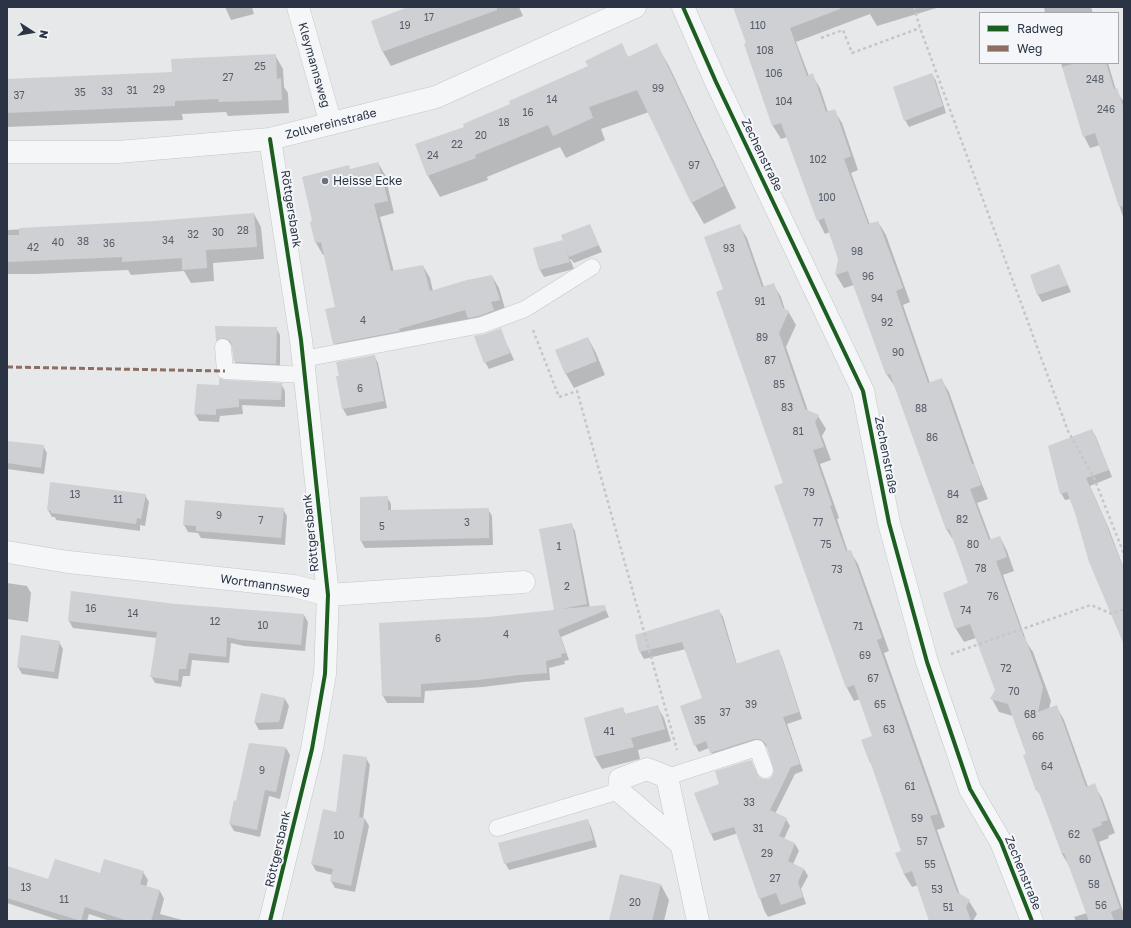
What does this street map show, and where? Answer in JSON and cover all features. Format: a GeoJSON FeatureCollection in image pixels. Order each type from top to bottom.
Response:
{"type":"FeatureCollection","features":[{"type":"Feature","properties":{"kind":"street","name":"Kleymannsweg"},"geometry":{"type":"LineString","coordinates":[[298,7],[331,124]]}},
{"type":"Feature","properties":{"kind":"street","name":"Zollvereinstraße"},"geometry":{"type":"LineString","coordinates":[[7,152],[118,152],[270,139],[436,97],[635,7]]}},
{"type":"Feature","properties":{"kind":"street","name":"Zechenstraße"},"geometry":{"type":"LineString","coordinates":[[683,7],[716,82],[863,391],[889,523],[927,662],[970,789],[1001,842],[1032,921]]}},
{"type":"Feature","properties":{"kind":"street","name":"Röttgersbank"},"geometry":{"type":"LineString","coordinates":[[270,139],[304,367],[328,595],[325,674],[312,749],[270,921]]}},
{"type":"Feature","properties":{"kind":"street","name":"Wortmannsweg"},"geometry":{"type":"LineString","coordinates":[[7,552],[68,562],[294,586],[328,595],[524,582]]}},
{"type":"Feature","properties":{"kind":"street"},"geometry":{"type":"LineString","coordinates":[[682,845],[619,791],[620,779],[647,769],[666,778],[682,845],[698,921]]}},
{"type":"Feature","properties":{"kind":"lane"},"geometry":{"type":"LineString","coordinates":[[223,347],[225,372],[304,367],[482,325],[525,309],[592,267]]}},
{"type":"Feature","properties":{"kind":"lane"},"geometry":{"type":"LineString","coordinates":[[666,778],[757,748],[765,770]]}},
{"type":"Feature","properties":{"kind":"lane"},"geometry":{"type":"LineString","coordinates":[[497,828],[619,791]]}},
{"type":"Feature","properties":{"kind":"path"},"geometry":{"type":"LineString","coordinates":[[914,7],[920,28],[1068,431],[1094,478],[1124,554]]}},
{"type":"Feature","properties":{"kind":"path"},"geometry":{"type":"LineString","coordinates":[[821,38],[843,30],[852,53],[920,28]]}},
{"type":"Feature","properties":{"kind":"path"},"geometry":{"type":"LineString","coordinates":[[525,309],[559,397],[577,391],[677,751],[666,778]]}},
{"type":"Feature","properties":{"kind":"path"},"geometry":{"type":"LineString","coordinates":[[927,662],[1091,605],[1112,614],[1124,609]]}},
{"type":"Feature","properties":{"kind":"building"},"geometry":{"type":"Polygon","coordinates":[[[408,7],[497,7],[497,10],[382,52],[371,21],[408,7]]]}},
{"type":"Feature","properties":{"kind":"building"},"geometry":{"type":"Polygon","coordinates":[[[733,7],[840,7],[840,9],[790,28],[807,76],[813,73],[826,112],[835,109],[851,156],[844,159],[868,224],[878,221],[903,288],[896,291],[928,383],[942,378],[972,464],[974,464],[981,485],[970,489],[989,540],[1000,536],[1007,557],[996,561],[1043,687],[1038,712],[1057,705],[1086,787],[1095,783],[1108,820],[1101,822],[1102,825],[1092,829],[1120,908],[1111,912],[1114,921],[1089,921],[1064,853],[1062,854],[1038,790],[1036,791],[1023,755],[1026,754],[1008,704],[990,699],[995,690],[970,624],[955,629],[943,593],[968,583],[961,562],[949,529],[946,530],[890,374],[886,375],[848,271],[835,275],[838,259],[824,218],[817,221],[781,123],[772,126],[733,7]]]}},
{"type":"Feature","properties":{"kind":"building"},"geometry":{"type":"Polygon","coordinates":[[[622,43],[628,57],[657,43],[724,186],[691,203],[637,90],[589,107],[593,118],[553,136],[548,125],[475,155],[476,158],[427,176],[415,144],[464,127],[463,124],[510,104],[509,101],[588,66],[585,61],[622,43]]]}},
{"type":"Feature","properties":{"kind":"building"},"geometry":{"type":"Polygon","coordinates":[[[276,54],[277,79],[281,78],[282,100],[219,102],[218,99],[175,101],[175,106],[7,113],[7,79],[172,72],[171,59],[276,54]]]}},
{"type":"Feature","properties":{"kind":"building"},"geometry":{"type":"Polygon","coordinates":[[[1072,64],[1106,64],[1114,89],[1117,88],[1124,109],[1124,206],[1119,207],[1095,133],[1083,137],[1062,67],[1072,64]]]}},
{"type":"Feature","properties":{"kind":"building"},"geometry":{"type":"Polygon","coordinates":[[[932,73],[943,106],[904,121],[893,87],[932,73]]]}},
{"type":"Feature","properties":{"kind":"building"},"geometry":{"type":"Polygon","coordinates":[[[378,162],[388,201],[374,204],[391,271],[423,265],[430,291],[467,280],[492,275],[500,300],[491,302],[494,310],[479,316],[468,318],[465,310],[399,329],[400,331],[333,344],[325,309],[335,307],[321,242],[315,243],[310,223],[312,220],[302,177],[349,165],[350,169],[378,162]]]}},
{"type":"Feature","properties":{"kind":"building"},"geometry":{"type":"Polygon","coordinates":[[[254,213],[257,247],[206,250],[207,268],[182,270],[182,258],[122,262],[122,257],[7,262],[7,235],[19,235],[19,228],[154,221],[254,213]]]}},
{"type":"Feature","properties":{"kind":"building"},"geometry":{"type":"Polygon","coordinates":[[[590,224],[599,245],[569,257],[561,235],[590,224]]]}},
{"type":"Feature","properties":{"kind":"building"},"geometry":{"type":"Polygon","coordinates":[[[740,224],[762,287],[774,283],[783,308],[789,311],[779,333],[805,409],[819,415],[815,422],[824,447],[813,450],[832,505],[830,506],[846,551],[851,550],[882,638],[877,640],[938,814],[930,816],[957,892],[970,900],[966,907],[971,921],[929,921],[912,871],[904,874],[895,853],[901,851],[870,761],[861,740],[872,736],[854,685],[846,688],[774,486],[783,483],[716,292],[723,289],[704,237],[740,224]]]}},
{"type":"Feature","properties":{"kind":"building"},"geometry":{"type":"Polygon","coordinates":[[[563,240],[570,262],[539,270],[533,248],[563,240]]]}},
{"type":"Feature","properties":{"kind":"building"},"geometry":{"type":"Polygon","coordinates":[[[1059,264],[1068,285],[1037,295],[1030,275],[1059,264]]]}},
{"type":"Feature","properties":{"kind":"building"},"geometry":{"type":"Polygon","coordinates":[[[215,326],[277,327],[276,364],[234,362],[231,342],[223,338],[216,341],[215,326]]]}},
{"type":"Feature","properties":{"kind":"building"},"geometry":{"type":"Polygon","coordinates":[[[501,328],[510,353],[484,363],[474,336],[485,334],[501,328]]]}},
{"type":"Feature","properties":{"kind":"building"},"geometry":{"type":"Polygon","coordinates":[[[588,337],[597,361],[565,374],[555,350],[588,337]]]}},
{"type":"Feature","properties":{"kind":"building"},"geometry":{"type":"Polygon","coordinates":[[[375,355],[384,401],[342,409],[336,376],[339,376],[336,362],[375,355]]]}},
{"type":"Feature","properties":{"kind":"building"},"geometry":{"type":"Polygon","coordinates":[[[219,378],[225,380],[282,383],[281,400],[239,399],[239,407],[216,409],[216,415],[194,414],[197,384],[219,385],[219,378]]]}},
{"type":"Feature","properties":{"kind":"building"},"geometry":{"type":"Polygon","coordinates":[[[1092,429],[1109,470],[1086,478],[1124,570],[1124,645],[1089,562],[1075,513],[1067,492],[1060,494],[1048,446],[1092,429]]]}},
{"type":"Feature","properties":{"kind":"building"},"geometry":{"type":"Polygon","coordinates":[[[7,441],[44,445],[41,468],[7,463],[7,441]]]}},
{"type":"Feature","properties":{"kind":"building"},"geometry":{"type":"Polygon","coordinates":[[[50,482],[146,494],[141,519],[137,518],[136,524],[51,513],[51,511],[47,510],[50,482]]]}},
{"type":"Feature","properties":{"kind":"building"},"geometry":{"type":"Polygon","coordinates":[[[388,496],[388,510],[489,508],[489,538],[360,541],[360,497],[388,496]]]}},
{"type":"Feature","properties":{"kind":"building"},"geometry":{"type":"Polygon","coordinates":[[[185,500],[284,508],[281,538],[196,531],[196,526],[183,525],[185,500]]]}},
{"type":"Feature","properties":{"kind":"building"},"geometry":{"type":"Polygon","coordinates":[[[572,523],[587,604],[561,609],[605,605],[606,610],[558,630],[566,653],[561,654],[562,657],[546,661],[547,673],[421,684],[421,697],[382,696],[379,623],[488,617],[554,610],[539,529],[572,523]]]}},
{"type":"Feature","properties":{"kind":"building"},"geometry":{"type":"Polygon","coordinates":[[[71,591],[176,604],[304,614],[301,645],[240,640],[227,637],[226,657],[189,653],[186,669],[179,669],[178,681],[150,677],[157,632],[68,621],[71,591]]]}},
{"type":"Feature","properties":{"kind":"building"},"geometry":{"type":"Polygon","coordinates":[[[719,609],[736,664],[779,649],[799,712],[783,717],[800,764],[791,767],[770,810],[787,818],[779,836],[795,843],[788,861],[804,869],[798,882],[803,897],[781,905],[776,893],[759,899],[734,827],[710,834],[694,793],[719,784],[715,771],[751,760],[759,777],[769,779],[774,771],[766,744],[759,739],[754,739],[710,753],[706,741],[694,746],[680,706],[702,698],[682,642],[639,652],[635,635],[719,609]]]}},
{"type":"Feature","properties":{"kind":"building"},"geometry":{"type":"Polygon","coordinates":[[[21,635],[60,641],[54,672],[17,667],[21,635]]]}},
{"type":"Feature","properties":{"kind":"building"},"geometry":{"type":"Polygon","coordinates":[[[261,693],[285,698],[279,722],[254,723],[261,693]]]}},
{"type":"Feature","properties":{"kind":"building"},"geometry":{"type":"Polygon","coordinates":[[[658,705],[665,729],[631,738],[634,747],[594,757],[584,718],[623,707],[625,714],[658,705]]]}},
{"type":"Feature","properties":{"kind":"building"},"geometry":{"type":"Polygon","coordinates":[[[249,743],[286,747],[276,792],[265,790],[257,830],[229,824],[234,800],[236,801],[249,743]]]}},
{"type":"Feature","properties":{"kind":"building"},"geometry":{"type":"Polygon","coordinates":[[[343,754],[367,757],[359,817],[365,818],[351,886],[330,881],[333,869],[311,864],[323,809],[336,812],[343,754]]]}},
{"type":"Feature","properties":{"kind":"building"},"geometry":{"type":"Polygon","coordinates":[[[588,819],[593,840],[504,864],[498,843],[588,819]]]}},
{"type":"Feature","properties":{"kind":"building"},"geometry":{"type":"Polygon","coordinates":[[[55,859],[100,873],[104,859],[144,871],[140,884],[160,890],[151,921],[128,921],[85,907],[81,921],[7,898],[7,866],[48,879],[55,859]]]}},
{"type":"Feature","properties":{"kind":"building"},"geometry":{"type":"Polygon","coordinates":[[[620,874],[661,884],[652,921],[609,921],[620,874]]]}},
{"type":"Feature","properties":{"kind":"marked path"},"geometry":{"type":"LineString","coordinates":[[7,367],[225,371]]}},
{"type":"Feature","properties":{"kind":"cycle path"},"geometry":{"type":"LineString","coordinates":[[683,7],[716,82],[863,391],[889,523],[927,662],[970,789],[1001,842],[1032,921]]}},
{"type":"Feature","properties":{"kind":"cycle path"},"geometry":{"type":"LineString","coordinates":[[270,139],[301,340],[328,595],[325,674],[312,749],[270,921]]}},
{"type":"Feature","properties":{"kind":"place","name":"Heisse Ecke"},"geometry":{"type":"Point","coordinates":[325,181]}}]}
